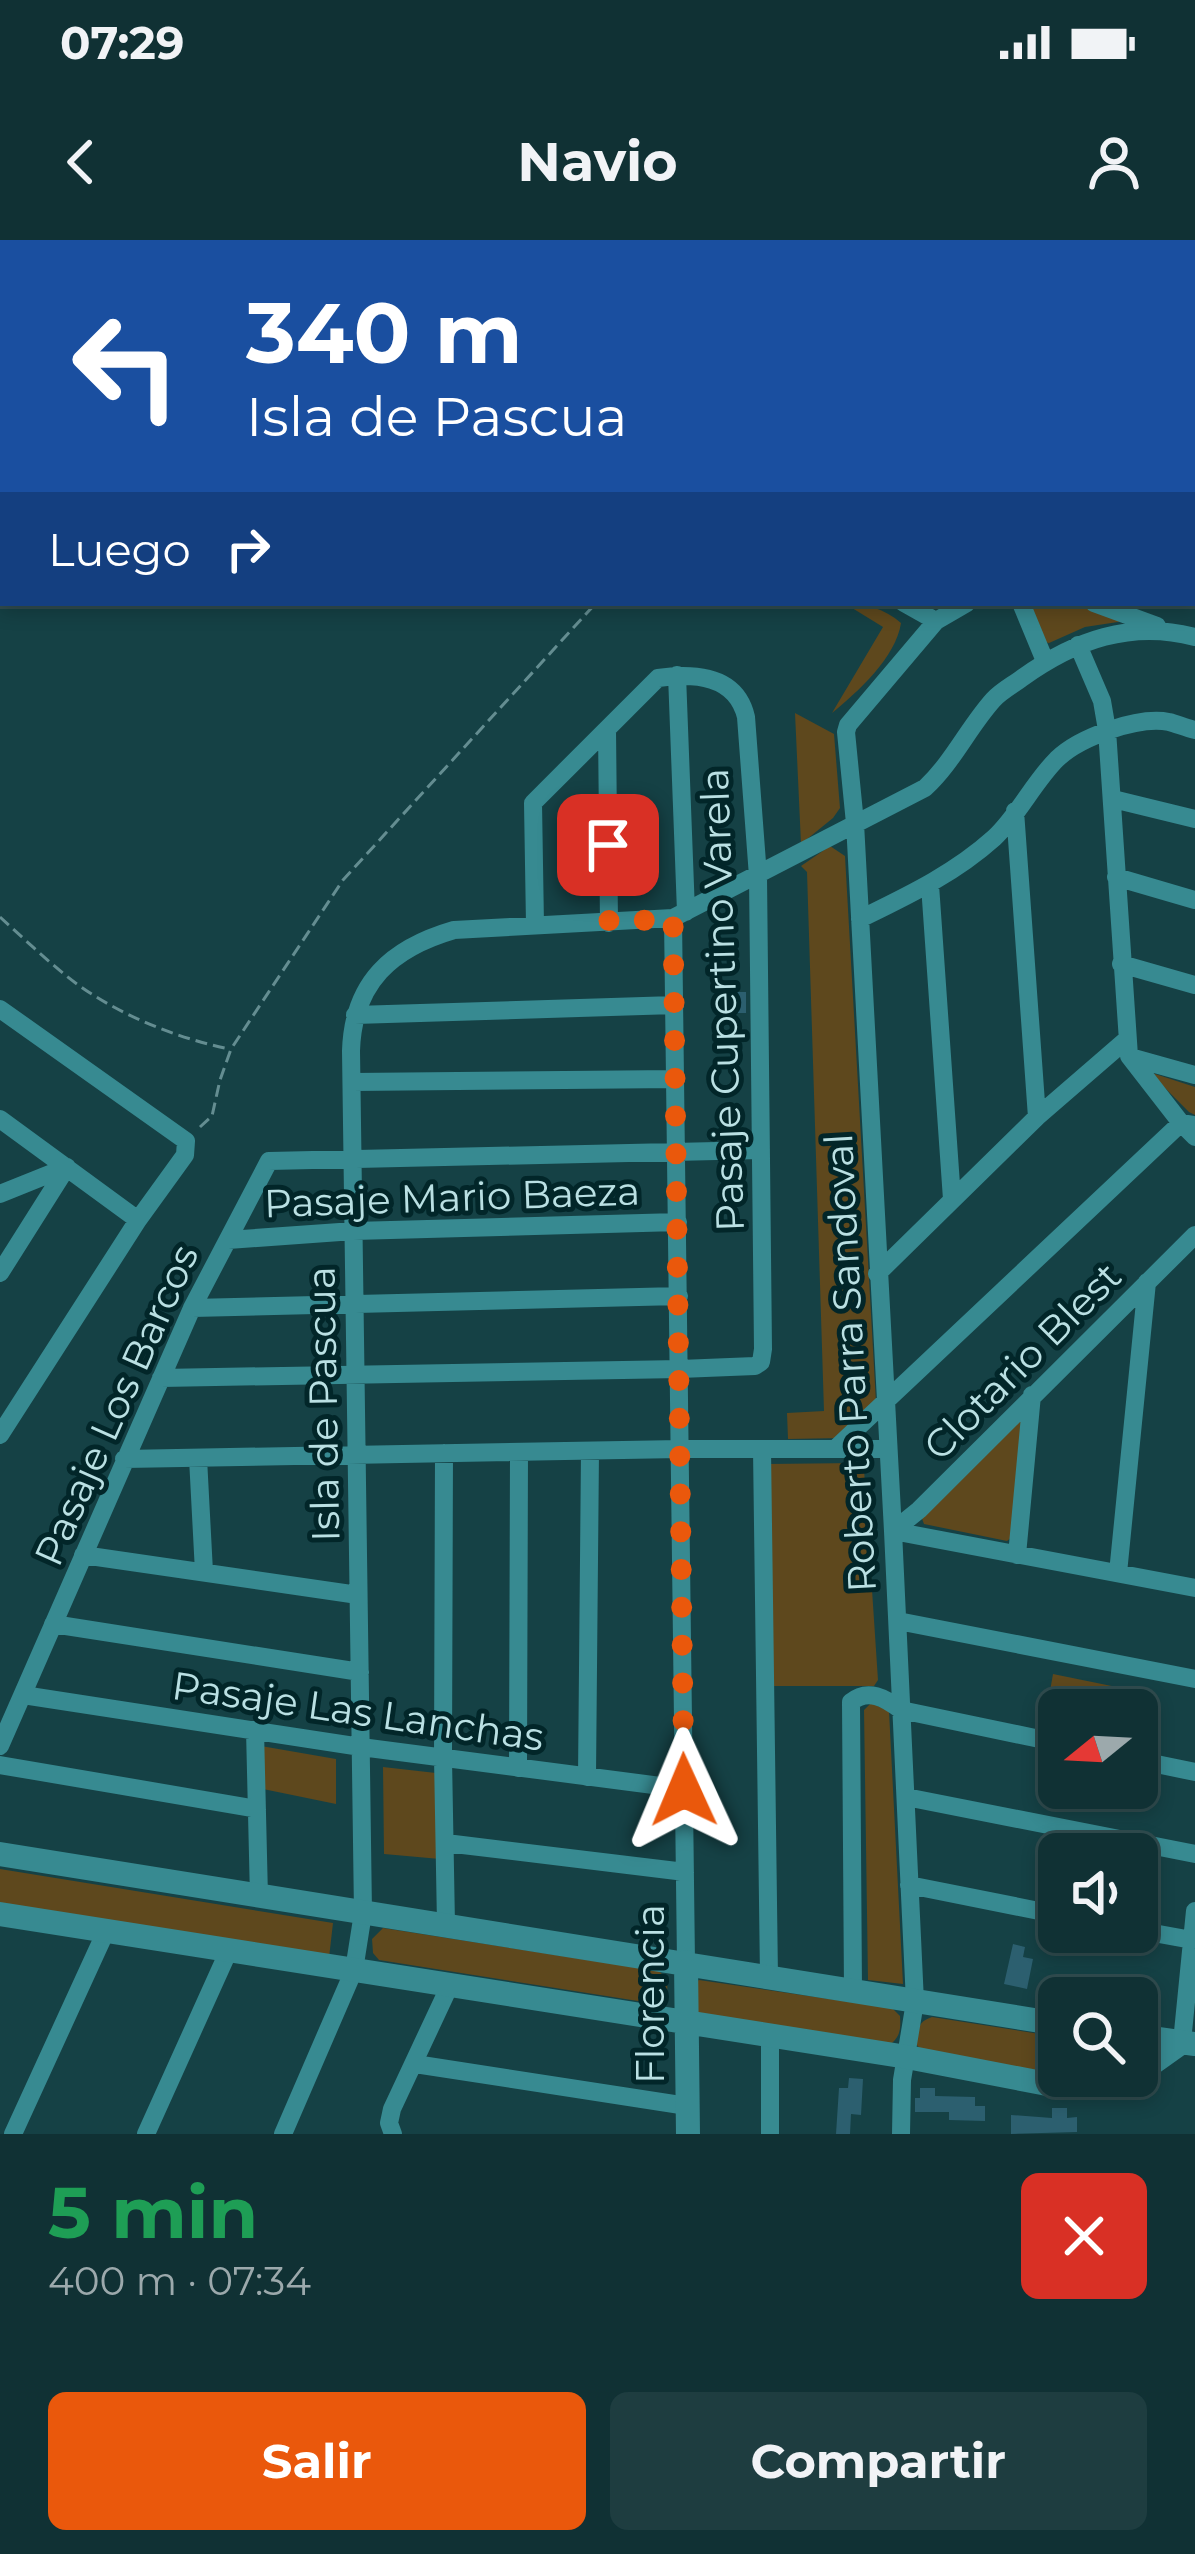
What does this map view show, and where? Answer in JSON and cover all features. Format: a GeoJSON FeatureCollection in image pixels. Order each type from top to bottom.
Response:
{"type":"FeatureCollection","features":[{"type":"Feature","properties":{"kind":"street"},"geometry":{"type":"LineString","coordinates":[[909,606],[936,621]]}},
{"type":"Feature","properties":{"kind":"street","name":"Roberto Parra Sandoval"},"geometry":{"type":"LineString","coordinates":[[901,2134],[902,2080],[915,2002],[855,823],[845,739],[848,725],[936,621],[962,606]]}},
{"type":"Feature","properties":{"kind":"street"},"geometry":{"type":"LineString","coordinates":[[1022,606],[1045,661]]}},
{"type":"Feature","properties":{"kind":"street"},"geometry":{"type":"LineString","coordinates":[[1102,606],[1195,637]]}},
{"type":"Feature","properties":{"kind":"street"},"geometry":{"type":"LineString","coordinates":[[679,915],[926,788],[943,772],[995,698],[1045,661],[1106,634],[1172,631]]}},
{"type":"Feature","properties":{"kind":"street"},"geometry":{"type":"LineString","coordinates":[[835,1449],[1190,1128],[1127,1048],[1107,730],[1102,701],[1078,645]]}},
{"type":"Feature","properties":{"kind":"street"},"geometry":{"type":"LineString","coordinates":[[535,925],[533,803],[658,678],[677,675]]}},
{"type":"Feature","properties":{"kind":"street","name":"Pasaje Cupertino Varela"},"geometry":{"type":"LineString","coordinates":[[677,675],[704,677],[726,687],[742,701],[746,717],[758,876],[764,1349],[761,1362],[754,1366],[680,1369]]}},
{"type":"Feature","properties":{"kind":"street","name":"Florencia"},"geometry":{"type":"LineString","coordinates":[[677,675],[676,1152],[688,2134]]}},
{"type":"Feature","properties":{"kind":"street"},"geometry":{"type":"LineString","coordinates":[[860,919],[931,885],[995,836],[1059,758],[1107,730],[1154,721],[1195,730]]}},
{"type":"Feature","properties":{"kind":"street"},"geometry":{"type":"LineString","coordinates":[[607,729],[609,923]]}},
{"type":"Feature","properties":{"kind":"street"},"geometry":{"type":"LineString","coordinates":[[1114,799],[1195,819]]}},
{"type":"Feature","properties":{"kind":"street"},"geometry":{"type":"LineString","coordinates":[[1015,811],[1036,1117]]}},
{"type":"Feature","properties":{"kind":"street"},"geometry":{"type":"LineString","coordinates":[[1116,877],[1195,900]]}},
{"type":"Feature","properties":{"kind":"street"},"geometry":{"type":"LineString","coordinates":[[931,885],[952,1198]]}},
{"type":"Feature","properties":{"kind":"street","name":"Isla de Pascua"},"geometry":{"type":"LineString","coordinates":[[283,2134],[354,1970],[363,1913],[352,1082],[356,1015],[385,965],[421,940],[454,930],[679,915]]}},
{"type":"Feature","properties":{"kind":"street"},"geometry":{"type":"LineString","coordinates":[[1121,964],[1195,985]]}},
{"type":"Feature","properties":{"kind":"street"},"geometry":{"type":"LineString","coordinates":[[356,1015],[675,1005]]}},
{"type":"Feature","properties":{"kind":"street"},"geometry":{"type":"LineString","coordinates":[[0,1435],[184,1155],[186,1141],[1,1010]]}},
{"type":"Feature","properties":{"kind":"street"},"geometry":{"type":"LineString","coordinates":[[878,1274],[1036,1117],[1127,1048]]}},
{"type":"Feature","properties":{"kind":"street"},"geometry":{"type":"LineString","coordinates":[[1127,1048],[1195,1075]]}},
{"type":"Feature","properties":{"kind":"street"},"geometry":{"type":"LineString","coordinates":[[352,1082],[676,1079]]}},
{"type":"Feature","properties":{"kind":"street"},"geometry":{"type":"LineString","coordinates":[[0,1119],[137,1220]]}},
{"type":"Feature","properties":{"kind":"street"},"geometry":{"type":"LineString","coordinates":[[353,1161],[761,1150]]}},
{"type":"Feature","properties":{"kind":"street","name":"Pasaje Los Barcos"},"geometry":{"type":"LineString","coordinates":[[0,1746],[192,1308],[269,1161],[353,1161]]}},
{"type":"Feature","properties":{"kind":"street"},"geometry":{"type":"LineString","coordinates":[[0,1194],[67,1167]]}},
{"type":"Feature","properties":{"kind":"street"},"geometry":{"type":"LineString","coordinates":[[0,1274],[67,1167]]}},
{"type":"Feature","properties":{"kind":"street","name":"Pasaje Mario Baeza"},"geometry":{"type":"LineString","coordinates":[[228,1240],[354,1231],[678,1222]]}},
{"type":"Feature","properties":{"kind":"street","name":"Clotario Blest"},"geometry":{"type":"LineString","coordinates":[[893,1532],[1195,1235]]}},
{"type":"Feature","properties":{"kind":"street"},"geometry":{"type":"LineString","coordinates":[[1118,1573],[1147,1282]]}},
{"type":"Feature","properties":{"kind":"street"},"geometry":{"type":"LineString","coordinates":[[192,1308],[679,1296]]}},
{"type":"Feature","properties":{"kind":"street"},"geometry":{"type":"LineString","coordinates":[[161,1378],[680,1369]]}},
{"type":"Feature","properties":{"kind":"street"},"geometry":{"type":"LineString","coordinates":[[1017,1555],[1032,1395]]}},
{"type":"Feature","properties":{"kind":"street"},"geometry":{"type":"LineString","coordinates":[[124,1459],[887,1448]]}},
{"type":"Feature","properties":{"kind":"street"},"geometry":{"type":"LineString","coordinates":[[762,1449],[770,1977]]}},
{"type":"Feature","properties":{"kind":"street"},"geometry":{"type":"LineString","coordinates":[[587,1777],[590,1450]]}},
{"type":"Feature","properties":{"kind":"street"},"geometry":{"type":"LineString","coordinates":[[518,1768],[519,1452]]}},
{"type":"Feature","properties":{"kind":"street"},"geometry":{"type":"LineString","coordinates":[[444,1453],[446,1925]]}},
{"type":"Feature","properties":{"kind":"street"},"geometry":{"type":"LineString","coordinates":[[198,1458],[204,1573]]}},
{"type":"Feature","properties":{"kind":"street"},"geometry":{"type":"LineString","coordinates":[[893,1532],[1195,1588]]}},
{"type":"Feature","properties":{"kind":"street"},"geometry":{"type":"LineString","coordinates":[[82,1555],[358,1594]]}},
{"type":"Feature","properties":{"kind":"street"},"geometry":{"type":"LineString","coordinates":[[898,1621],[1195,1679]]}},
{"type":"Feature","properties":{"kind":"street"},"geometry":{"type":"LineString","coordinates":[[53,1624],[360,1672]]}},
{"type":"Feature","properties":{"kind":"street","name":"Pasaje Las Lanchas"},"geometry":{"type":"LineString","coordinates":[[23,1695],[684,1790]]}},
{"type":"Feature","properties":{"kind":"street"},"geometry":{"type":"LineString","coordinates":[[853,1991],[849,1708],[855,1697],[887,1699],[901,1710],[1038,1739]]}},
{"type":"Feature","properties":{"kind":"street"},"geometry":{"type":"LineString","coordinates":[[255,1730],[259,1897]]}},
{"type":"Feature","properties":{"kind":"street"},"geometry":{"type":"LineString","coordinates":[[1158,1764],[1195,1772]]}},
{"type":"Feature","properties":{"kind":"street"},"geometry":{"type":"LineString","coordinates":[[0,1765],[257,1809]]}},
{"type":"Feature","properties":{"kind":"street"},"geometry":{"type":"LineString","coordinates":[[906,1797],[1195,1853]]}},
{"type":"Feature","properties":{"kind":"street"},"geometry":{"type":"LineString","coordinates":[[446,1843],[685,1872]]}},
{"type":"Feature","properties":{"kind":"street"},"geometry":{"type":"LineString","coordinates":[[0,1854],[1038,2021]]}},
{"type":"Feature","properties":{"kind":"street"},"geometry":{"type":"LineString","coordinates":[[909,1886],[1038,1911]]}},
{"type":"Feature","properties":{"kind":"street"},"geometry":{"type":"LineString","coordinates":[[1188,2043],[1195,1911]]}},
{"type":"Feature","properties":{"kind":"street"},"geometry":{"type":"LineString","coordinates":[[0,1914],[1038,2081]]}},
{"type":"Feature","properties":{"kind":"street"},"geometry":{"type":"LineString","coordinates":[[14,2134],[106,1931]]}},
{"type":"Feature","properties":{"kind":"street"},"geometry":{"type":"LineString","coordinates":[[1158,1934],[1192,1940]]}},
{"type":"Feature","properties":{"kind":"street"},"geometry":{"type":"LineString","coordinates":[[146,2134],[229,1950]]}},
{"type":"Feature","properties":{"kind":"street"},"geometry":{"type":"LineString","coordinates":[[393,2134],[392,2109],[450,1985]]}},
{"type":"Feature","properties":{"kind":"street"},"geometry":{"type":"LineString","coordinates":[[770,2035],[770,2134]]}},
{"type":"Feature","properties":{"kind":"street"},"geometry":{"type":"LineString","coordinates":[[1158,2039],[1188,2043]]}},
{"type":"Feature","properties":{"kind":"street"},"geometry":{"type":"LineString","coordinates":[[1158,2061],[1188,2043]]}},
{"type":"Feature","properties":{"kind":"street"},"geometry":{"type":"LineString","coordinates":[[415,2065],[687,2106]]}},
{"type":"Feature","properties":{"kind":"path"},"geometry":{"type":"LineString","coordinates":[[186,1141],[212,1116],[231,1049],[343,880],[593,606]]}},
{"type":"Feature","properties":{"kind":"path"},"geometry":{"type":"LineString","coordinates":[[0,917],[68,977],[115,1007],[208,1045],[231,1049]]}},
{"type":"Feature","properties":{"kind":"shaded area"},"geometry":{"type":"Polygon","coordinates":[[[849,606],[874,608],[901,623],[884,661],[832,713],[883,627],[849,606]]]}},
{"type":"Feature","properties":{"kind":"shaded area"},"geometry":{"type":"Polygon","coordinates":[[[1027,606],[1091,606],[1131,620],[1085,627],[1045,642],[1027,606]]]}},
{"type":"Feature","properties":{"kind":"shaded area"},"geometry":{"type":"Polygon","coordinates":[[[795,713],[834,734],[840,808],[801,844],[795,713]]]}},
{"type":"Feature","properties":{"kind":"shaded area"},"geometry":{"type":"Polygon","coordinates":[[[830,846],[845,856],[876,1402],[842,1438],[788,1439],[787,1413],[824,1411],[807,872],[801,866],[830,846]]]}},
{"type":"Feature","properties":{"kind":"shaded area"},"geometry":{"type":"Polygon","coordinates":[[[1149,1072],[1195,1087],[1195,1115],[1189,1112],[1149,1072]]]}},
{"type":"Feature","properties":{"kind":"shaded area"},"geometry":{"type":"Polygon","coordinates":[[[1022,1417],[1012,1537],[1007,1541],[924,1524],[921,1516],[1022,1417]]]}},
{"type":"Feature","properties":{"kind":"shaded area"},"geometry":{"type":"Polygon","coordinates":[[[859,1463],[864,1469],[878,1680],[874,1686],[770,1686],[766,1464],[859,1463]]]}},
{"type":"Feature","properties":{"kind":"shaded area"},"geometry":{"type":"Polygon","coordinates":[[[1053,1674],[1126,1689],[1050,1689],[1053,1674]]]}},
{"type":"Feature","properties":{"kind":"shaded area"},"geometry":{"type":"Polygon","coordinates":[[[871,1703],[889,1711],[903,1984],[868,1980],[864,1710],[871,1703]]]}},
{"type":"Feature","properties":{"kind":"shaded area"},"geometry":{"type":"Polygon","coordinates":[[[261,1746],[336,1759],[336,1804],[263,1789],[261,1746]]]}},
{"type":"Feature","properties":{"kind":"shaded area"},"geometry":{"type":"Polygon","coordinates":[[[383,1767],[436,1773],[440,1859],[384,1854],[383,1767]]]}},
{"type":"Feature","properties":{"kind":"shaded area"},"geometry":{"type":"Polygon","coordinates":[[[0,1869],[333,1923],[329,1958],[0,1904],[0,1869]]]}},
{"type":"Feature","properties":{"kind":"shaded area"},"geometry":{"type":"Polygon","coordinates":[[[383,1928],[659,1971],[667,1993],[657,2004],[379,1960],[372,1939],[383,1928]]]}},
{"type":"Feature","properties":{"kind":"shaded area"},"geometry":{"type":"Polygon","coordinates":[[[699,1980],[892,2008],[900,2016],[899,2033],[888,2046],[697,2016],[691,1985],[699,1980]]]}},
{"type":"Feature","properties":{"kind":"shaded area"},"geometry":{"type":"Polygon","coordinates":[[[932,2017],[1038,2034],[1038,2070],[922,2051],[916,2044],[923,2021],[932,2017]]]}},
{"type":"Feature","properties":{"kind":"building"},"geometry":{"type":"Polygon","coordinates":[[[732,992],[746,992],[746,1013],[732,1013],[732,992]]]}},
{"type":"Feature","properties":{"kind":"building"},"geometry":{"type":"Polygon","coordinates":[[[1013,1944],[1025,1947],[1023,1957],[1033,1959],[1027,1989],[1004,1984],[1013,1944]]]}},
{"type":"Feature","properties":{"kind":"building"},"geometry":{"type":"Polygon","coordinates":[[[849,2078],[863,2079],[861,2115],[851,2114],[850,2134],[836,2134],[839,2088],[848,2088],[849,2078]]]}},
{"type":"Feature","properties":{"kind":"building"},"geometry":{"type":"Polygon","coordinates":[[[920,2088],[935,2088],[935,2096],[975,2097],[975,2106],[985,2106],[985,2121],[949,2120],[949,2112],[915,2112],[920,2088]]]}},
{"type":"Feature","properties":{"kind":"building"},"geometry":{"type":"Polygon","coordinates":[[[1052,2108],[1067,2108],[1067,2118],[1077,2117],[1077,2132],[1011,2134],[1011,2115],[1052,2118],[1052,2108]]]}},
{"type":"Feature","properties":{"kind":"route"},"geometry":{"type":"LineString","coordinates":[[608,845],[609,923],[673,918],[684,1790]]}}]}
